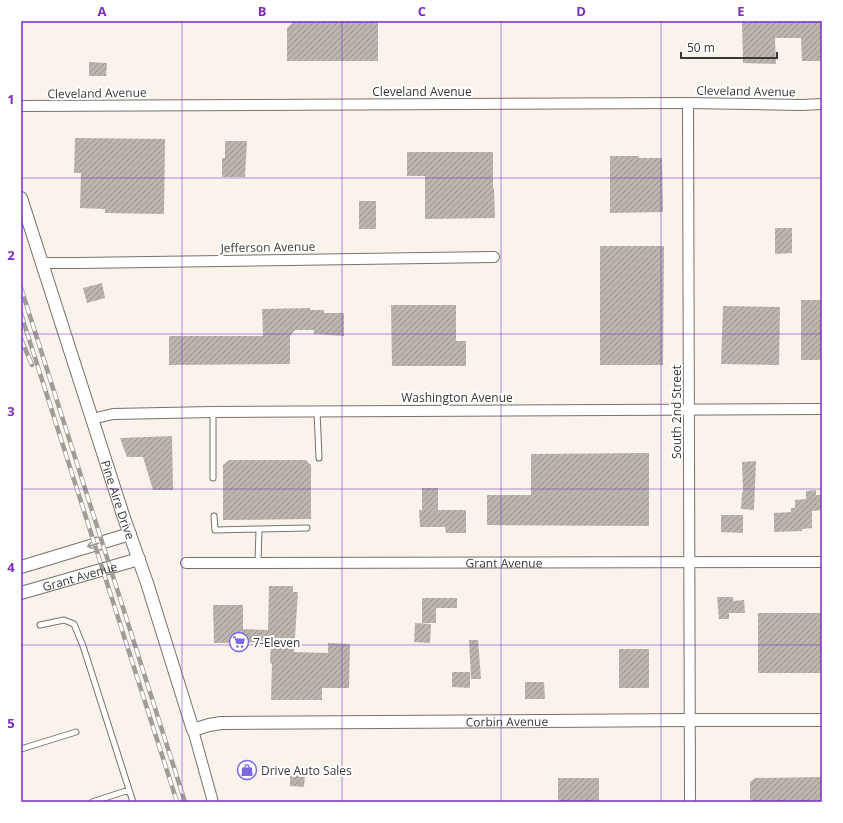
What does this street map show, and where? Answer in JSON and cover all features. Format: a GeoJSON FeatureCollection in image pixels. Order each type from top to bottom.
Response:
{"type":"FeatureCollection","features":[{"type":"Feature","properties":{"kind":"street","name":"South 2nd Street"},"geometry":{"type":"LineString","coordinates":[[688,104],[690,802]]}},
{"type":"Feature","properties":{"kind":"street","name":"Cleveland Avenue"},"geometry":{"type":"LineString","coordinates":[[21,106],[822,104]]}},
{"type":"Feature","properties":{"kind":"street","name":"Pine Aire Drive"},"geometry":{"type":"LineString","coordinates":[[21,198],[139,559],[193,730],[213,802]]}},
{"type":"Feature","properties":{"kind":"street","name":"Jefferson Avenue"},"geometry":{"type":"LineString","coordinates":[[42,263],[494,257]]}},
{"type":"Feature","properties":{"kind":"street","name":"Washington Avenue"},"geometry":{"type":"LineString","coordinates":[[92,419],[113,414],[213,412],[822,409]]}},
{"type":"Feature","properties":{"kind":"street"},"geometry":{"type":"LineString","coordinates":[[21,567],[130,534]]}},
{"type":"Feature","properties":{"kind":"street","name":"Grant Avenue"},"geometry":{"type":"LineString","coordinates":[[21,593],[139,559]]}},
{"type":"Feature","properties":{"kind":"street","name":"Grant Avenue"},"geometry":{"type":"LineString","coordinates":[[186,563],[689,561],[822,562]]}},
{"type":"Feature","properties":{"kind":"street","name":"Corbin Avenue"},"geometry":{"type":"LineString","coordinates":[[193,730],[221,723],[822,720]]}},
{"type":"Feature","properties":{"kind":"lane"},"geometry":{"type":"LineString","coordinates":[[317,411],[319,458]]}},
{"type":"Feature","properties":{"kind":"lane"},"geometry":{"type":"LineString","coordinates":[[213,412],[213,478]]}},
{"type":"Feature","properties":{"kind":"lane"},"geometry":{"type":"LineString","coordinates":[[214,516],[215,530],[307,528]]}},
{"type":"Feature","properties":{"kind":"lane"},"geometry":{"type":"LineString","coordinates":[[258,563],[259,529]]}},
{"type":"Feature","properties":{"kind":"lane"},"geometry":{"type":"LineString","coordinates":[[40,625],[64,620],[74,624],[83,646],[133,802]]}},
{"type":"Feature","properties":{"kind":"lane"},"geometry":{"type":"LineString","coordinates":[[21,749],[76,732]]}},
{"type":"Feature","properties":{"kind":"lane"},"geometry":{"type":"LineString","coordinates":[[92,802],[129,790]]}},
{"type":"Feature","properties":{"kind":"building"},"geometry":{"type":"Polygon","coordinates":[[[294,21],[378,21],[378,61],[287,61],[287,28],[294,21]]]}},
{"type":"Feature","properties":{"kind":"building"},"geometry":{"type":"Polygon","coordinates":[[[742,21],[822,21],[822,61],[802,61],[801,38],[775,38],[776,64],[743,63],[742,21]]]}},
{"type":"Feature","properties":{"kind":"building"},"geometry":{"type":"Polygon","coordinates":[[[89,62],[107,63],[106,76],[89,76],[89,62]]]}},
{"type":"Feature","properties":{"kind":"building"},"geometry":{"type":"Polygon","coordinates":[[[75,138],[165,139],[164,214],[105,213],[105,209],[80,208],[81,173],[74,173],[75,138]]]}},
{"type":"Feature","properties":{"kind":"building"},"geometry":{"type":"Polygon","coordinates":[[[225,141],[247,141],[245,177],[222,177],[222,158],[225,158],[225,141]]]}},
{"type":"Feature","properties":{"kind":"building"},"geometry":{"type":"Polygon","coordinates":[[[407,152],[493,152],[495,218],[425,219],[425,176],[407,176],[407,152]]]}},
{"type":"Feature","properties":{"kind":"building"},"geometry":{"type":"Polygon","coordinates":[[[610,156],[662,158],[663,212],[610,213],[610,156]]]}},
{"type":"Feature","properties":{"kind":"building"},"geometry":{"type":"Polygon","coordinates":[[[359,201],[376,201],[376,229],[359,229],[359,201]]]}},
{"type":"Feature","properties":{"kind":"building"},"geometry":{"type":"Polygon","coordinates":[[[775,228],[792,228],[792,253],[775,254],[775,228]]]}},
{"type":"Feature","properties":{"kind":"building"},"geometry":{"type":"Polygon","coordinates":[[[600,246],[664,246],[663,365],[600,365],[600,246]]]}},
{"type":"Feature","properties":{"kind":"building"},"geometry":{"type":"Polygon","coordinates":[[[102,283],[105,298],[87,303],[83,288],[102,283]]]}},
{"type":"Feature","properties":{"kind":"building"},"geometry":{"type":"Polygon","coordinates":[[[801,300],[822,300],[822,360],[801,360],[801,300]]]}},
{"type":"Feature","properties":{"kind":"building"},"geometry":{"type":"Polygon","coordinates":[[[391,305],[456,305],[456,341],[466,341],[466,366],[392,366],[391,305]]]}},
{"type":"Feature","properties":{"kind":"building"},"geometry":{"type":"Polygon","coordinates":[[[723,306],[780,307],[779,365],[721,364],[723,306]]]}},
{"type":"Feature","properties":{"kind":"building"},"geometry":{"type":"Polygon","coordinates":[[[310,308],[310,310],[324,310],[324,313],[344,313],[344,336],[314,334],[314,330],[295,330],[290,336],[290,364],[169,365],[169,336],[263,336],[262,309],[310,308]]]}},
{"type":"Feature","properties":{"kind":"building"},"geometry":{"type":"Polygon","coordinates":[[[172,436],[173,490],[153,490],[143,457],[127,457],[120,438],[172,436]]]}},
{"type":"Feature","properties":{"kind":"building"},"geometry":{"type":"Polygon","coordinates":[[[649,453],[649,526],[487,525],[487,495],[531,495],[531,454],[649,453]]]}},
{"type":"Feature","properties":{"kind":"building"},"geometry":{"type":"Polygon","coordinates":[[[229,460],[306,460],[311,465],[311,519],[223,520],[223,465],[229,460]]]}},
{"type":"Feature","properties":{"kind":"building"},"geometry":{"type":"Polygon","coordinates":[[[756,461],[754,510],[741,509],[743,493],[742,462],[756,461]]]}},
{"type":"Feature","properties":{"kind":"building"},"geometry":{"type":"Polygon","coordinates":[[[422,488],[438,488],[438,510],[466,510],[466,533],[446,533],[445,527],[420,527],[419,510],[422,510],[422,488]]]}},
{"type":"Feature","properties":{"kind":"building"},"geometry":{"type":"Polygon","coordinates":[[[816,490],[816,495],[822,495],[822,510],[812,511],[812,528],[802,529],[802,531],[774,532],[774,513],[791,512],[791,508],[795,508],[795,500],[806,499],[806,491],[816,490]]]}},
{"type":"Feature","properties":{"kind":"building"},"geometry":{"type":"Polygon","coordinates":[[[721,515],[743,515],[743,533],[721,532],[721,515]]]}},
{"type":"Feature","properties":{"kind":"building"},"geometry":{"type":"Polygon","coordinates":[[[269,586],[293,586],[293,592],[298,592],[294,652],[328,653],[328,643],[350,644],[349,688],[322,688],[322,700],[271,700],[271,642],[214,643],[213,605],[243,605],[243,629],[268,630],[269,586]]]}},
{"type":"Feature","properties":{"kind":"building"},"geometry":{"type":"Polygon","coordinates":[[[717,597],[733,597],[733,601],[744,600],[745,613],[729,613],[729,619],[719,619],[717,597]]]}},
{"type":"Feature","properties":{"kind":"building"},"geometry":{"type":"Polygon","coordinates":[[[422,598],[457,598],[457,608],[436,608],[436,623],[422,623],[422,598]]]}},
{"type":"Feature","properties":{"kind":"building"},"geometry":{"type":"Polygon","coordinates":[[[758,613],[822,613],[822,673],[758,673],[758,613]]]}},
{"type":"Feature","properties":{"kind":"building"},"geometry":{"type":"Polygon","coordinates":[[[415,623],[431,624],[430,643],[414,642],[415,623]]]}},
{"type":"Feature","properties":{"kind":"building"},"geometry":{"type":"Polygon","coordinates":[[[469,640],[478,640],[481,679],[471,679],[469,640]]]}},
{"type":"Feature","properties":{"kind":"building"},"geometry":{"type":"Polygon","coordinates":[[[619,649],[649,649],[649,688],[619,688],[619,649]]]}},
{"type":"Feature","properties":{"kind":"building"},"geometry":{"type":"Polygon","coordinates":[[[452,672],[470,672],[470,688],[452,687],[452,672]]]}},
{"type":"Feature","properties":{"kind":"building"},"geometry":{"type":"Polygon","coordinates":[[[525,682],[544,682],[545,699],[525,699],[525,682]]]}},
{"type":"Feature","properties":{"kind":"building"},"geometry":{"type":"Polygon","coordinates":[[[290,775],[305,776],[304,787],[290,786],[290,775]]]}},
{"type":"Feature","properties":{"kind":"building"},"geometry":{"type":"Polygon","coordinates":[[[822,777],[822,802],[750,802],[750,782],[755,778],[822,777]]]}},
{"type":"Feature","properties":{"kind":"building"},"geometry":{"type":"Polygon","coordinates":[[[558,778],[599,778],[599,802],[558,802],[558,778]]]}},
{"type":"Feature","properties":{"kind":"railway"},"geometry":{"type":"LineString","coordinates":[[21,288],[185,802]]}},
{"type":"Feature","properties":{"kind":"railway"},"geometry":{"type":"LineString","coordinates":[[21,314],[177,802]]}},
{"type":"Feature","properties":{"kind":"railway"},"geometry":{"type":"LineString","coordinates":[[21,339],[32,365]]}},
{"type":"Feature","properties":{"kind":"place","name":"7-Eleven"},"geometry":{"type":"Point","coordinates":[239,642]}},
{"type":"Feature","properties":{"kind":"place","name":"Drive Auto Sales"},"geometry":{"type":"Point","coordinates":[247,770]}}]}
